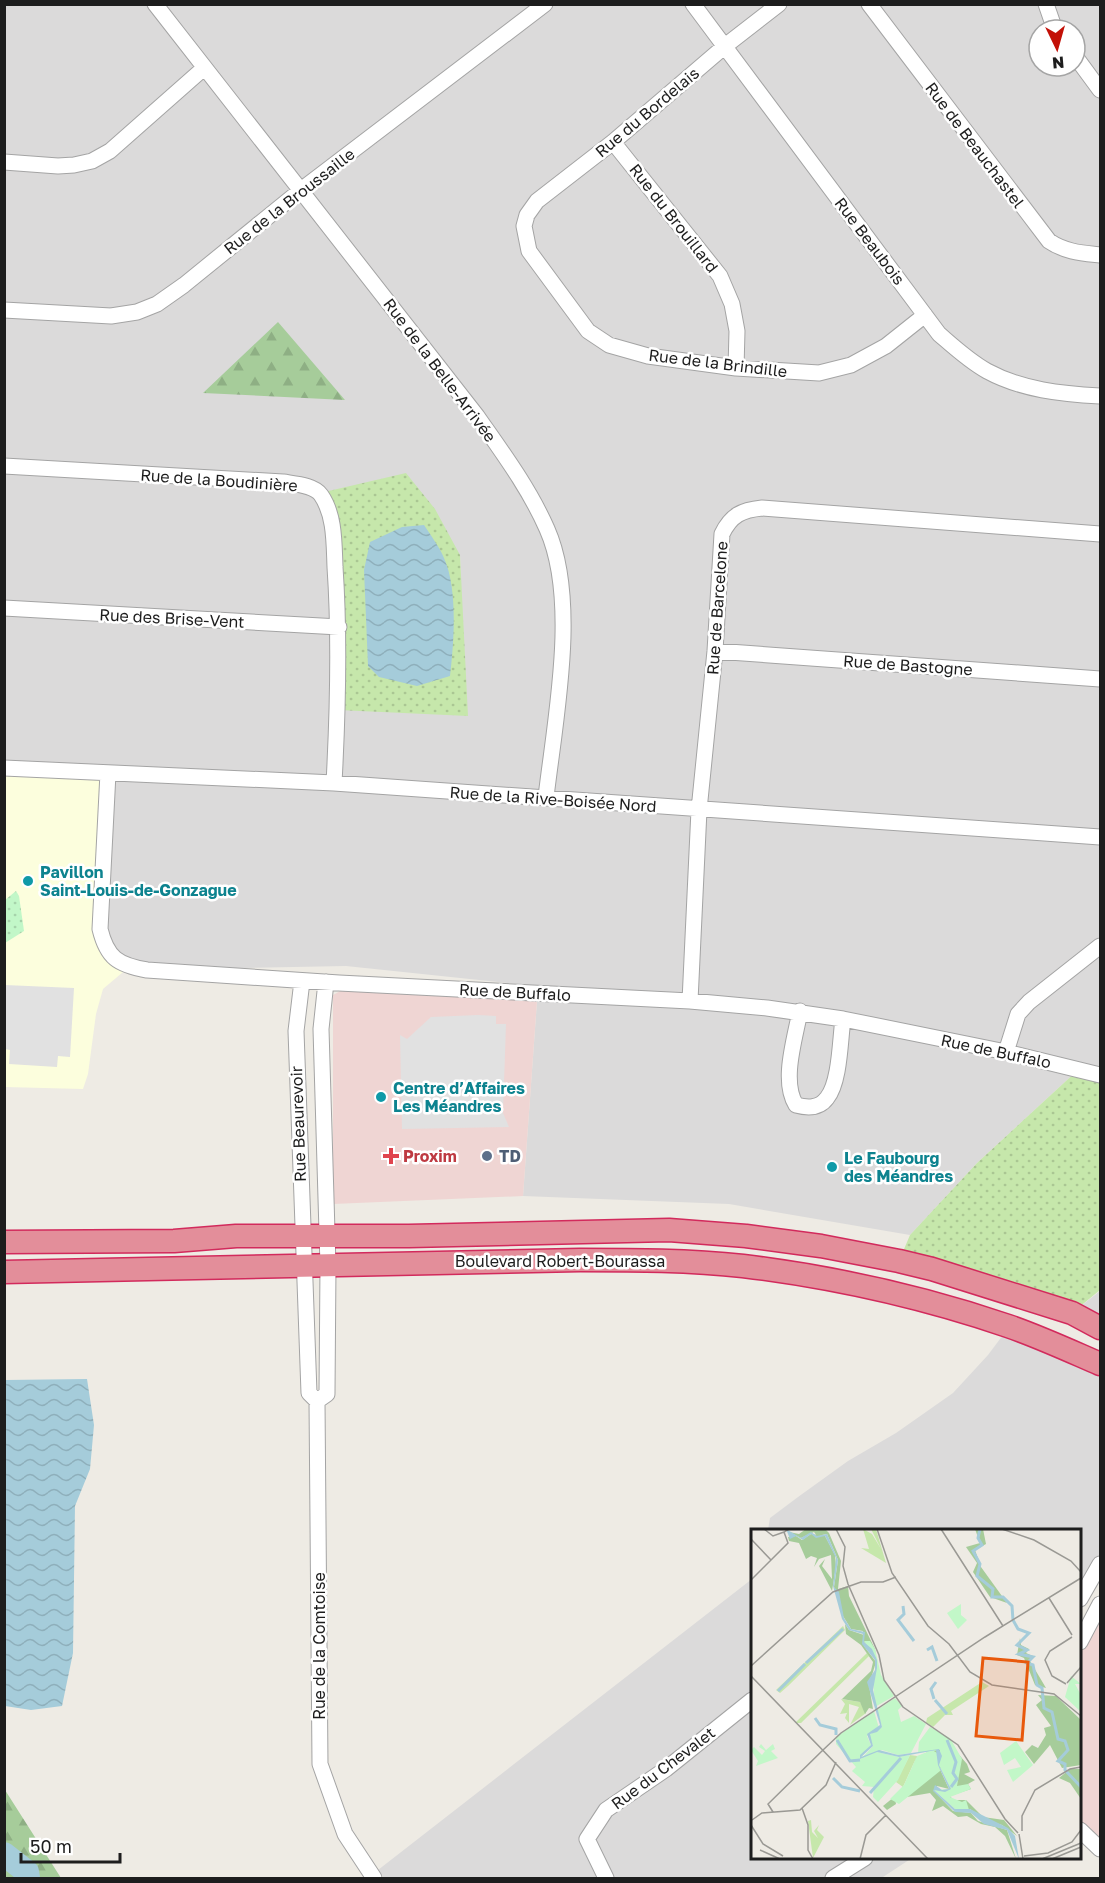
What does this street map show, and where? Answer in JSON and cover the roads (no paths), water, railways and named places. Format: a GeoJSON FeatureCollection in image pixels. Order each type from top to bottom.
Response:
{"type":"FeatureCollection","features":[{"type":"Feature","properties":{"kind":"highway","name":"Boulevard Robert-Bourassa"},"geometry":{"type":"LineString","coordinates":[[4,1242],[174,1241],[236,1236],[420,1236],[669,1230],[746,1236],[821,1246],[932,1269],[1072,1312],[1101,1328]]}},
{"type":"Feature","properties":{"kind":"highway","name":"Boulevard Robert-Bourassa"},"geometry":{"type":"LineString","coordinates":[[4,1272],[580,1260],[668,1261],[742,1266],[816,1277],[928,1303],[1009,1327],[1101,1365]]}},
{"type":"Feature","properties":{"kind":"street","name":"Rue de la Belle-Arrivée"},"geometry":{"type":"LineString","coordinates":[[155,4],[477,416],[526,487],[548,530],[560,570],[563,608],[561,661],[546,797]]}},
{"type":"Feature","properties":{"kind":"street","name":"Rue de la Broussaille"},"geometry":{"type":"LineString","coordinates":[[4,310],[111,316],[137,312],[157,304],[184,285],[301,190],[545,4]]}},
{"type":"Feature","properties":{"kind":"street","name":"Rue Beaubois"},"geometry":{"type":"LineString","coordinates":[[693,4],[939,334],[987,371],[1020,385],[1062,394],[1101,396]]}},
{"type":"Feature","properties":{"kind":"street","name":"Rue du Bordelais"},"geometry":{"type":"LineString","coordinates":[[524,226],[527,215],[537,201],[779,4]]}},
{"type":"Feature","properties":{"kind":"street","name":"Rue de Beauchastel"},"geometry":{"type":"LineString","coordinates":[[869,4],[1049,241],[1059,248],[1072,252],[1101,255]]}},
{"type":"Feature","properties":{"kind":"street"},"geometry":{"type":"LineString","coordinates":[[4,162],[58,166],[92,161],[110,151],[204,69]]}},
{"type":"Feature","properties":{"kind":"street"},"geometry":{"type":"LineString","coordinates":[[1087,72],[1101,90]]}},
{"type":"Feature","properties":{"kind":"street","name":"Rue du Brouillard"},"geometry":{"type":"LineString","coordinates":[[613,141],[720,276],[732,304],[737,332],[736,368]]}},
{"type":"Feature","properties":{"kind":"street","name":"Rue de la Brindille"},"geometry":{"type":"LineString","coordinates":[[524,226],[529,251],[588,331],[609,345],[648,356],[736,368],[819,374],[851,365],[886,346],[925,315]]}},
{"type":"Feature","properties":{"kind":"street","name":"Rue de la Boudinière"},"geometry":{"type":"LineString","coordinates":[[4,466],[283,482],[305,485],[320,493],[328,506],[333,532],[339,627],[333,783]]}},
{"type":"Feature","properties":{"kind":"street","name":"Rue de Barcelone"},"geometry":{"type":"LineString","coordinates":[[690,1001],[699,810],[715,651],[722,534],[728,522],[747,509],[762,508],[1101,534]]}},
{"type":"Feature","properties":{"kind":"street","name":"Rue des Brise-Vent"},"geometry":{"type":"LineString","coordinates":[[4,608],[339,627]]}},
{"type":"Feature","properties":{"kind":"street","name":"Rue de Bastogne"},"geometry":{"type":"LineString","coordinates":[[715,651],[1101,679]]}},
{"type":"Feature","properties":{"kind":"street","name":"Rue de la Rive-Boisée Nord"},"geometry":{"type":"LineString","coordinates":[[4,768],[333,783],[1101,837]]}},
{"type":"Feature","properties":{"kind":"street","name":"Rue de Buffalo"},"geometry":{"type":"LineString","coordinates":[[108,773],[100,929],[109,953],[122,963],[147,970],[302,981],[690,1001],[800,1011],[1006,1052],[1101,1075]]}},
{"type":"Feature","properties":{"kind":"street"},"geometry":{"type":"LineString","coordinates":[[1006,1052],[1018,1014],[1029,1002],[1101,946]]}},
{"type":"Feature","properties":{"kind":"street","name":"Rue Beaurevoir"},"geometry":{"type":"LineString","coordinates":[[302,981],[296,1031],[303,1267]]}},
{"type":"Feature","properties":{"kind":"street","name":"Rue Beaurevoir"},"geometry":{"type":"LineString","coordinates":[[326,982],[321,1029],[328,1266]]}},
{"type":"Feature","properties":{"kind":"street"},"geometry":{"type":"LineString","coordinates":[[800,1011],[789,1071],[789,1087],[796,1105],[807,1108],[817,1106],[827,1099],[834,1083],[843,1019]]}},
{"type":"Feature","properties":{"kind":"street","name":"Rue de la Comtoise"},"geometry":{"type":"LineString","coordinates":[[317,1401],[327,1394],[328,1266]]}},
{"type":"Feature","properties":{"kind":"street","name":"Rue de la Comtoise"},"geometry":{"type":"LineString","coordinates":[[303,1267],[309,1394],[317,1401],[320,1764],[345,1834],[374,1878]]}},
{"type":"Feature","properties":{"kind":"street"},"geometry":{"type":"LineString","coordinates":[[1081,1597],[1101,1564]]}},
{"type":"Feature","properties":{"kind":"street"},"geometry":{"type":"LineString","coordinates":[[1081,1640],[1101,1604]]}},
{"type":"Feature","properties":{"kind":"street","name":"Rue du Chevalet"},"geometry":{"type":"LineString","coordinates":[[606,1878],[602,1874],[587,1839],[606,1810],[666,1769],[751,1702]]}},
{"type":"Feature","properties":{"kind":"street"},"geometry":{"type":"LineString","coordinates":[[1082,1833],[1101,1849]]}},
{"type":"Feature","properties":{"kind":"street"},"geometry":{"type":"LineString","coordinates":[[833,1878],[862,1859]]}},
{"type":"Feature","properties":{"kind":"water"},"geometry":{"type":"Polygon","coordinates":[[[424,525],[440,549],[448,571],[453,600],[454,632],[450,676],[417,686],[379,677],[368,666],[364,570],[370,542],[402,527],[424,525]]]}},
{"type":"Feature","properties":{"kind":"water"},"geometry":{"type":"Polygon","coordinates":[[[87,1379],[94,1425],[90,1469],[75,1506],[73,1653],[62,1706],[31,1710],[5,1706],[5,1380],[87,1379]]]}},
{"type":"Feature","properties":{"kind":"waterway"},"geometry":{"type":"LineString","coordinates":[[4,1854],[27,1872],[28,1878]]}},
{"type":"Feature","properties":{"kind":"place","name":"Pavillon Saint-Louis-de-Gonzague"},"geometry":{"type":"Point","coordinates":[28,881]}},
{"type":"Feature","properties":{"kind":"place","name":"Centre d’Affaires Les Méandres"},"geometry":{"type":"Point","coordinates":[381,1097]}},
{"type":"Feature","properties":{"kind":"place","name":"Proxim"},"geometry":{"type":"Point","coordinates":[391,1156]}},
{"type":"Feature","properties":{"kind":"place","name":"TD"},"geometry":{"type":"Point","coordinates":[487,1156]}},
{"type":"Feature","properties":{"kind":"place","name":"Le Faubourg des Méandres"},"geometry":{"type":"Point","coordinates":[832,1167]}}]}
